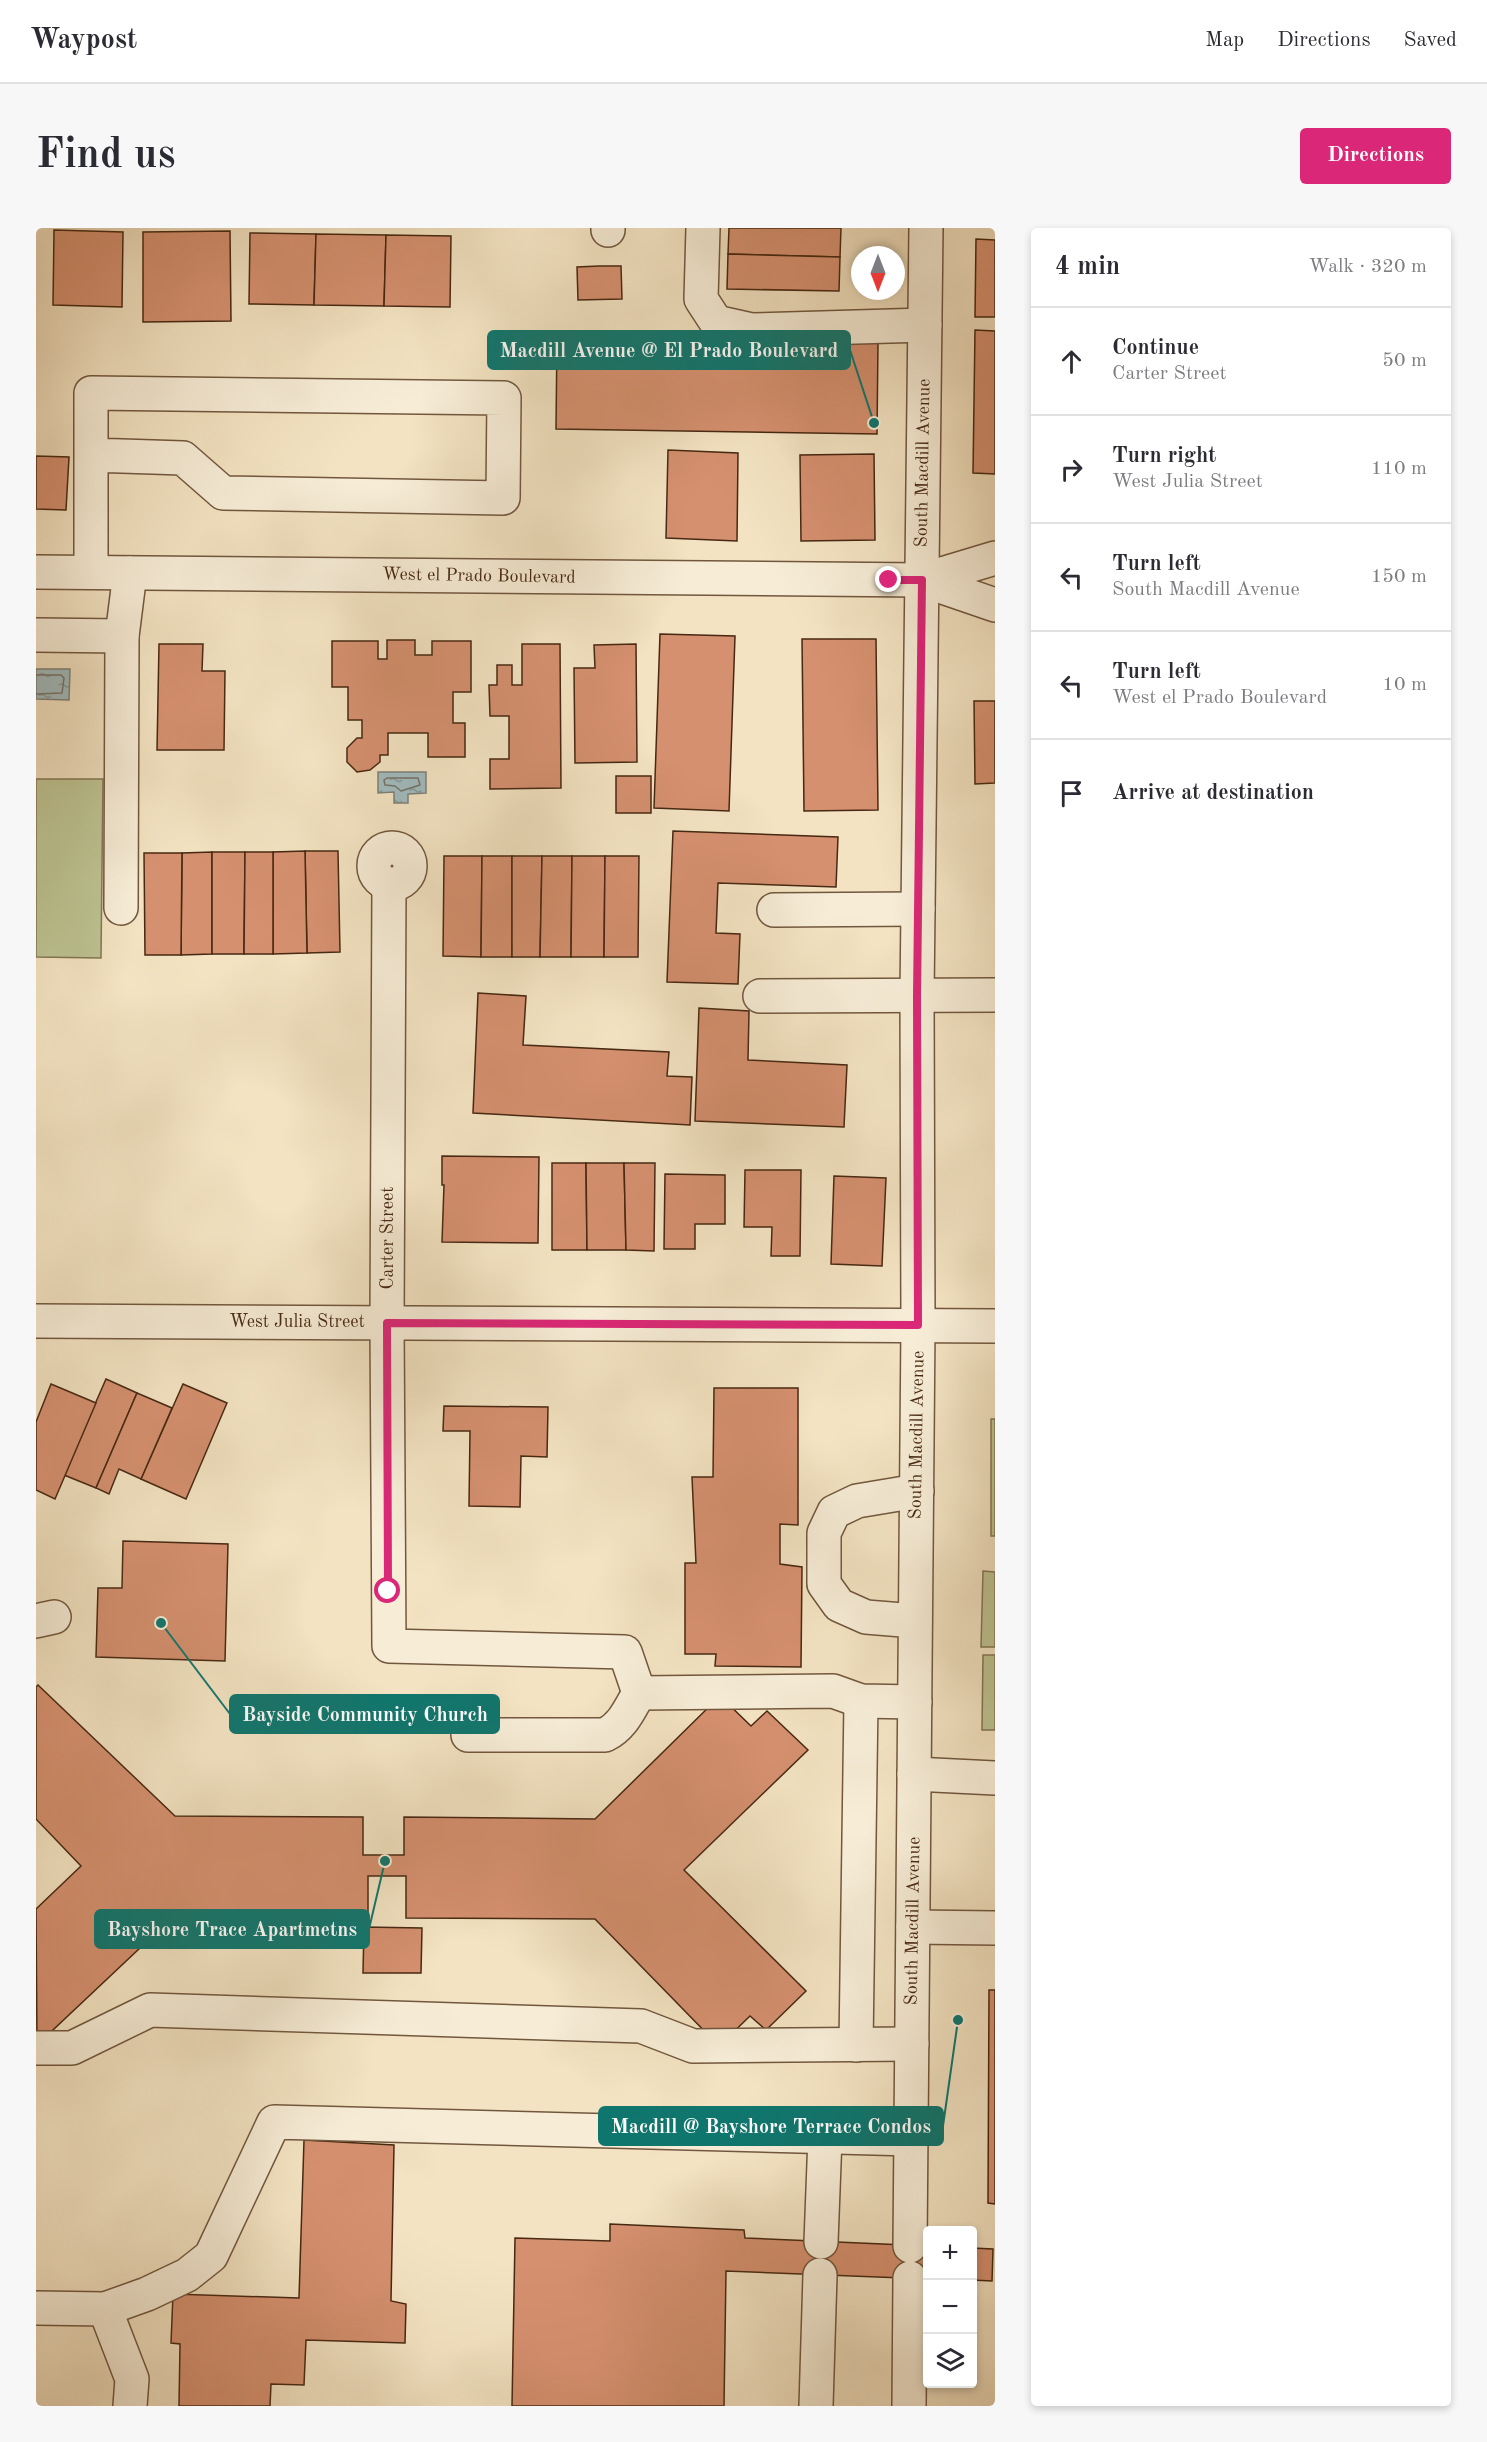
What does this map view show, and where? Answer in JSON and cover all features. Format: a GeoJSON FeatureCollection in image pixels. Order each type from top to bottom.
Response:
{"type":"FeatureCollection","features":[{"type":"Feature","properties":{"kind":"street"},"geometry":{"type":"LineString","coordinates":[[703,228],[701,299],[716,322],[752,330],[925,325]]}},
{"type":"Feature","properties":{"kind":"street","name":"South Macdill Avenue"},"geometry":{"type":"LineString","coordinates":[[910,2246],[918,1325],[917,996],[926,228]]}},
{"type":"Feature","properties":{"kind":"street"},"geometry":{"type":"LineString","coordinates":[[91,455],[183,458],[223,493],[503,498],[504,398],[91,393],[91,455],[91,572]]}},
{"type":"Feature","properties":{"kind":"street","name":"West el Prado Boulevard"},"geometry":{"type":"LineString","coordinates":[[36,572],[922,580],[995,558]]}},
{"type":"Feature","properties":{"kind":"street"},"geometry":{"type":"LineString","coordinates":[[121,908],[122,636],[130,573]]}},
{"type":"Feature","properties":{"kind":"street","name":"West el Prado Boulevard"},"geometry":{"type":"LineString","coordinates":[[922,580],[995,605]]}},
{"type":"Feature","properties":{"kind":"street"},"geometry":{"type":"LineString","coordinates":[[36,635],[122,636]]}},
{"type":"Feature","properties":{"kind":"street","name":"Carter Street"},"geometry":{"type":"LineString","coordinates":[[389,885],[387,1323],[389,1646],[625,1652],[639,1693]]}},
{"type":"Feature","properties":{"kind":"street"},"geometry":{"type":"LineString","coordinates":[[774,910],[918,909]]}},
{"type":"Feature","properties":{"kind":"street"},"geometry":{"type":"LineString","coordinates":[[760,996],[995,995]]}},
{"type":"Feature","properties":{"kind":"street","name":"West Julia Street"},"geometry":{"type":"LineString","coordinates":[[36,1321],[995,1326]]}},
{"type":"Feature","properties":{"kind":"street"},"geometry":{"type":"LineString","coordinates":[[915,1621],[866,1617],[839,1605],[824,1584],[824,1533],[834,1512],[856,1501],[917,1491]]}},
{"type":"Feature","properties":{"kind":"street"},"geometry":{"type":"LineString","coordinates":[[468,1735],[605,1735],[616,1730],[639,1693],[833,1691],[861,1701],[915,1702]]}},
{"type":"Feature","properties":{"kind":"street"},"geometry":{"type":"LineString","coordinates":[[856,2045],[861,1701]]}},
{"type":"Feature","properties":{"kind":"street"},"geometry":{"type":"LineString","coordinates":[[914,1774],[995,1778]]}},
{"type":"Feature","properties":{"kind":"street"},"geometry":{"type":"LineString","coordinates":[[913,1927],[995,1928]]}},
{"type":"Feature","properties":{"kind":"street"},"geometry":{"type":"LineString","coordinates":[[36,2048],[72,2048],[150,2010],[641,2026],[693,2046],[912,2044]]}},
{"type":"Feature","properties":{"kind":"street"},"geometry":{"type":"LineString","coordinates":[[36,2308],[105,2309],[147,2294],[187,2275],[211,2256],[274,2122],[911,2139]]}},
{"type":"Feature","properties":{"kind":"street"},"geometry":{"type":"LineString","coordinates":[[821,2242],[825,2137]]}},
{"type":"Feature","properties":{"kind":"street"},"geometry":{"type":"LineString","coordinates":[[816,2406],[820,2275]]}},
{"type":"Feature","properties":{"kind":"street"},"geometry":{"type":"LineString","coordinates":[[909,2406],[910,2278]]}},
{"type":"Feature","properties":{"kind":"street"},"geometry":{"type":"LineString","coordinates":[[105,2309],[132,2379],[130,2406]]}},
{"type":"Feature","properties":{"kind":"green space"},"geometry":{"type":"Polygon","coordinates":[[[36,779],[103,779],[101,958],[36,957],[36,779]]]}},
{"type":"Feature","properties":{"kind":"green space"},"geometry":{"type":"Polygon","coordinates":[[[991,1419],[995,1419],[995,1536],[991,1536],[991,1419]]]}},
{"type":"Feature","properties":{"kind":"green space"},"geometry":{"type":"Polygon","coordinates":[[[983,1571],[995,1572],[995,1647],[981,1647],[983,1571]]]}},
{"type":"Feature","properties":{"kind":"green space"},"geometry":{"type":"Polygon","coordinates":[[[983,1655],[995,1655],[995,1730],[982,1730],[983,1655]]]}},
{"type":"Feature","properties":{"kind":"water"},"geometry":{"type":"Polygon","coordinates":[[[36,669],[70,669],[69,700],[36,699],[36,669]]]}},
{"type":"Feature","properties":{"kind":"water"},"geometry":{"type":"Polygon","coordinates":[[[378,772],[426,772],[426,793],[408,794],[408,803],[394,803],[394,792],[378,793],[378,772]]]}},
{"type":"Feature","properties":{"kind":"building"},"geometry":{"type":"Polygon","coordinates":[[[729,228],[841,228],[840,257],[728,254],[729,228]]]}},
{"type":"Feature","properties":{"kind":"building"},"geometry":{"type":"Polygon","coordinates":[[[54,230],[123,232],[122,307],[53,305],[54,230]]]}},
{"type":"Feature","properties":{"kind":"building"},"geometry":{"type":"Polygon","coordinates":[[[230,231],[231,321],[143,322],[143,232],[230,231]]]}},
{"type":"Feature","properties":{"kind":"building"},"geometry":{"type":"Polygon","coordinates":[[[250,233],[316,234],[314,305],[249,304],[250,233]]]}},
{"type":"Feature","properties":{"kind":"building"},"geometry":{"type":"Polygon","coordinates":[[[316,234],[386,235],[384,306],[314,305],[316,234]]]}},
{"type":"Feature","properties":{"kind":"building"},"geometry":{"type":"Polygon","coordinates":[[[386,235],[451,236],[450,307],[384,306],[386,235]]]}},
{"type":"Feature","properties":{"kind":"building"},"geometry":{"type":"Polygon","coordinates":[[[976,239],[995,240],[995,317],[975,317],[976,239]]]}},
{"type":"Feature","properties":{"kind":"building"},"geometry":{"type":"Polygon","coordinates":[[[728,254],[840,257],[839,291],[727,289],[728,254]]]}},
{"type":"Feature","properties":{"kind":"building"},"geometry":{"type":"Polygon","coordinates":[[[621,266],[622,299],[578,300],[577,267],[621,266]]]}},
{"type":"Feature","properties":{"kind":"building"},"geometry":{"type":"Polygon","coordinates":[[[975,330],[995,331],[995,474],[973,473],[975,330]]]}},
{"type":"Feature","properties":{"kind":"building"},"geometry":{"type":"Polygon","coordinates":[[[557,336],[878,342],[877,434],[556,429],[557,336]]]}},
{"type":"Feature","properties":{"kind":"building"},"geometry":{"type":"Polygon","coordinates":[[[668,450],[738,453],[737,541],[666,538],[668,450]]]}},
{"type":"Feature","properties":{"kind":"building"},"geometry":{"type":"Polygon","coordinates":[[[874,454],[875,540],[801,541],[800,455],[874,454]]]}},
{"type":"Feature","properties":{"kind":"building"},"geometry":{"type":"Polygon","coordinates":[[[36,456],[69,457],[66,510],[36,509],[36,456]]]}},
{"type":"Feature","properties":{"kind":"building"},"geometry":{"type":"Polygon","coordinates":[[[660,634],[735,636],[729,811],[654,808],[660,634]]]}},
{"type":"Feature","properties":{"kind":"building"},"geometry":{"type":"Polygon","coordinates":[[[802,639],[876,639],[878,810],[804,811],[802,639]]]}},
{"type":"Feature","properties":{"kind":"building"},"geometry":{"type":"Polygon","coordinates":[[[387,640],[415,640],[415,655],[432,655],[432,641],[471,641],[471,692],[453,692],[453,723],[465,723],[465,757],[428,757],[428,733],[388,733],[388,755],[380,755],[380,762],[370,770],[357,772],[347,762],[347,748],[357,738],[362,738],[362,720],[348,720],[348,687],[332,687],[332,641],[378,641],[378,659],[387,659],[387,640]]]}},
{"type":"Feature","properties":{"kind":"building"},"geometry":{"type":"Polygon","coordinates":[[[159,644],[203,644],[202,671],[225,671],[224,750],[157,750],[159,644]]]}},
{"type":"Feature","properties":{"kind":"building"},"geometry":{"type":"Polygon","coordinates":[[[522,644],[560,644],[561,788],[490,789],[490,759],[509,759],[509,716],[490,716],[489,685],[497,685],[497,665],[512,665],[512,685],[522,685],[522,644]]]}},
{"type":"Feature","properties":{"kind":"building"},"geometry":{"type":"Polygon","coordinates":[[[636,644],[637,762],[575,763],[574,668],[595,668],[594,645],[636,644]]]}},
{"type":"Feature","properties":{"kind":"building"},"geometry":{"type":"Polygon","coordinates":[[[974,701],[995,701],[995,783],[975,784],[974,701]]]}},
{"type":"Feature","properties":{"kind":"building"},"geometry":{"type":"Polygon","coordinates":[[[616,776],[651,776],[651,813],[616,813],[616,776]]]}},
{"type":"Feature","properties":{"kind":"building"},"geometry":{"type":"Polygon","coordinates":[[[673,831],[838,837],[836,887],[718,883],[716,933],[740,934],[738,984],[667,982],[673,831]]]}},
{"type":"Feature","properties":{"kind":"building"},"geometry":{"type":"Polygon","coordinates":[[[305,851],[338,851],[340,952],[307,953],[305,851]]]}},
{"type":"Feature","properties":{"kind":"building"},"geometry":{"type":"Polygon","coordinates":[[[305,851],[307,953],[273,954],[273,852],[305,851]]]}},
{"type":"Feature","properties":{"kind":"building"},"geometry":{"type":"Polygon","coordinates":[[[212,852],[212,954],[181,955],[182,853],[212,852]]]}},
{"type":"Feature","properties":{"kind":"building"},"geometry":{"type":"Polygon","coordinates":[[[212,852],[245,852],[244,954],[212,954],[212,852]]]}},
{"type":"Feature","properties":{"kind":"building"},"geometry":{"type":"Polygon","coordinates":[[[245,852],[273,852],[273,954],[244,954],[245,852]]]}},
{"type":"Feature","properties":{"kind":"building"},"geometry":{"type":"Polygon","coordinates":[[[144,853],[182,853],[181,955],[145,955],[144,853]]]}},
{"type":"Feature","properties":{"kind":"building"},"geometry":{"type":"Polygon","coordinates":[[[444,856],[482,856],[481,957],[443,956],[444,856]]]}},
{"type":"Feature","properties":{"kind":"building"},"geometry":{"type":"Polygon","coordinates":[[[482,856],[512,856],[512,957],[481,957],[482,856]]]}},
{"type":"Feature","properties":{"kind":"building"},"geometry":{"type":"Polygon","coordinates":[[[512,856],[542,856],[540,957],[512,957],[512,856]]]}},
{"type":"Feature","properties":{"kind":"building"},"geometry":{"type":"Polygon","coordinates":[[[542,856],[572,856],[571,957],[540,957],[542,856]]]}},
{"type":"Feature","properties":{"kind":"building"},"geometry":{"type":"Polygon","coordinates":[[[572,856],[605,856],[604,957],[571,957],[572,856]]]}},
{"type":"Feature","properties":{"kind":"building"},"geometry":{"type":"Polygon","coordinates":[[[605,856],[639,856],[638,957],[604,957],[605,856]]]}},
{"type":"Feature","properties":{"kind":"building"},"geometry":{"type":"Polygon","coordinates":[[[478,993],[526,996],[523,1045],[669,1052],[667,1076],[692,1077],[690,1125],[473,1113],[478,993]]]}},
{"type":"Feature","properties":{"kind":"building"},"geometry":{"type":"Polygon","coordinates":[[[699,1008],[749,1011],[748,1060],[847,1065],[844,1127],[695,1121],[699,1008]]]}},
{"type":"Feature","properties":{"kind":"building"},"geometry":{"type":"Polygon","coordinates":[[[442,1156],[539,1157],[538,1243],[442,1242],[444,1185],[442,1185],[442,1156]]]}},
{"type":"Feature","properties":{"kind":"building"},"geometry":{"type":"Polygon","coordinates":[[[552,1163],[586,1163],[587,1250],[552,1250],[552,1163]]]}},
{"type":"Feature","properties":{"kind":"building"},"geometry":{"type":"Polygon","coordinates":[[[586,1163],[624,1163],[626,1250],[587,1250],[586,1163]]]}},
{"type":"Feature","properties":{"kind":"building"},"geometry":{"type":"Polygon","coordinates":[[[624,1163],[655,1163],[654,1251],[626,1250],[624,1163]]]}},
{"type":"Feature","properties":{"kind":"building"},"geometry":{"type":"Polygon","coordinates":[[[745,1170],[801,1170],[800,1256],[771,1256],[772,1227],[744,1227],[745,1170]]]}},
{"type":"Feature","properties":{"kind":"building"},"geometry":{"type":"Polygon","coordinates":[[[665,1174],[725,1175],[725,1224],[695,1224],[695,1249],[664,1249],[665,1174]]]}},
{"type":"Feature","properties":{"kind":"building"},"geometry":{"type":"Polygon","coordinates":[[[834,1176],[886,1178],[882,1266],[831,1264],[834,1176]]]}},
{"type":"Feature","properties":{"kind":"building"},"geometry":{"type":"Polygon","coordinates":[[[106,1379],[137,1393],[96,1488],[64,1475],[106,1379]]]}},
{"type":"Feature","properties":{"kind":"building"},"geometry":{"type":"Polygon","coordinates":[[[51,1384],[96,1403],[55,1499],[36,1490],[36,1422],[51,1384]]]}},
{"type":"Feature","properties":{"kind":"building"},"geometry":{"type":"Polygon","coordinates":[[[183,1384],[227,1403],[186,1499],[141,1479],[183,1384]]]}},
{"type":"Feature","properties":{"kind":"building"},"geometry":{"type":"Polygon","coordinates":[[[714,1388],[798,1388],[798,1525],[780,1524],[780,1564],[802,1567],[801,1667],[715,1666],[716,1654],[685,1654],[685,1563],[696,1563],[692,1477],[713,1477],[714,1388]]]}},
{"type":"Feature","properties":{"kind":"building"},"geometry":{"type":"Polygon","coordinates":[[[137,1393],[172,1408],[141,1479],[119,1469],[109,1494],[96,1488],[137,1393]]]}},
{"type":"Feature","properties":{"kind":"building"},"geometry":{"type":"Polygon","coordinates":[[[444,1406],[548,1407],[547,1457],[521,1456],[520,1507],[469,1506],[470,1431],[443,1431],[444,1406]]]}},
{"type":"Feature","properties":{"kind":"building"},"geometry":{"type":"Polygon","coordinates":[[[123,1541],[228,1544],[225,1661],[96,1657],[98,1588],[122,1588],[123,1541]]]}},
{"type":"Feature","properties":{"kind":"building"},"geometry":{"type":"Polygon","coordinates":[[[38,1685],[175,1816],[363,1817],[363,1855],[404,1855],[404,1817],[595,1819],[720,1696],[751,1726],[767,1711],[808,1750],[684,1870],[806,1991],[766,2030],[750,2016],[719,2046],[595,1919],[406,1918],[406,1876],[368,1876],[368,1918],[174,1916],[37,2045],[36,1909],[81,1866],[36,1819],[36,1687],[38,1685]]]}},
{"type":"Feature","properties":{"kind":"building"},"geometry":{"type":"Polygon","coordinates":[[[364,1927],[422,1928],[421,1973],[363,1973],[364,1927]]]}},
{"type":"Feature","properties":{"kind":"building"},"geometry":{"type":"Polygon","coordinates":[[[989,1990],[995,1990],[995,2204],[988,2203],[989,1990]]]}},
{"type":"Feature","properties":{"kind":"building"},"geometry":{"type":"Polygon","coordinates":[[[304,2140],[394,2145],[391,2301],[406,2304],[405,2343],[306,2340],[304,2385],[271,2384],[270,2406],[179,2406],[180,2344],[171,2343],[173,2294],[299,2298],[304,2140]]]}},
{"type":"Feature","properties":{"kind":"building"},"geometry":{"type":"Polygon","coordinates":[[[610,2224],[744,2230],[745,2238],[923,2246],[923,2279],[726,2271],[724,2406],[512,2406],[515,2238],[610,2241],[610,2224]]]}},
{"type":"Feature","properties":{"kind":"building"},"geometry":{"type":"Polygon","coordinates":[[[977,2248],[993,2249],[992,2281],[977,2280],[977,2248]]]}},
{"type":"Feature","properties":{"kind":"place","name":"Macdill Avenue @ El Prado Boulevard"},"geometry":{"type":"Point","coordinates":[874,423]}},
{"type":"Feature","properties":{"kind":"place","name":"Bayside Community Church"},"geometry":{"type":"Point","coordinates":[161,1623]}},
{"type":"Feature","properties":{"kind":"place","name":"Bayshore Trace Apartmetns"},"geometry":{"type":"Point","coordinates":[385,1861]}},
{"type":"Feature","properties":{"kind":"place","name":"Macdill @ Bayshore Terrace Condos"},"geometry":{"type":"Point","coordinates":[958,2020]}},
{"type":"Feature","properties":{"kind":"route"},"geometry":{"type":"LineString","coordinates":[[388,1591],[387,1323],[918,1325],[917,996],[922,580],[889,580]]}}]}
